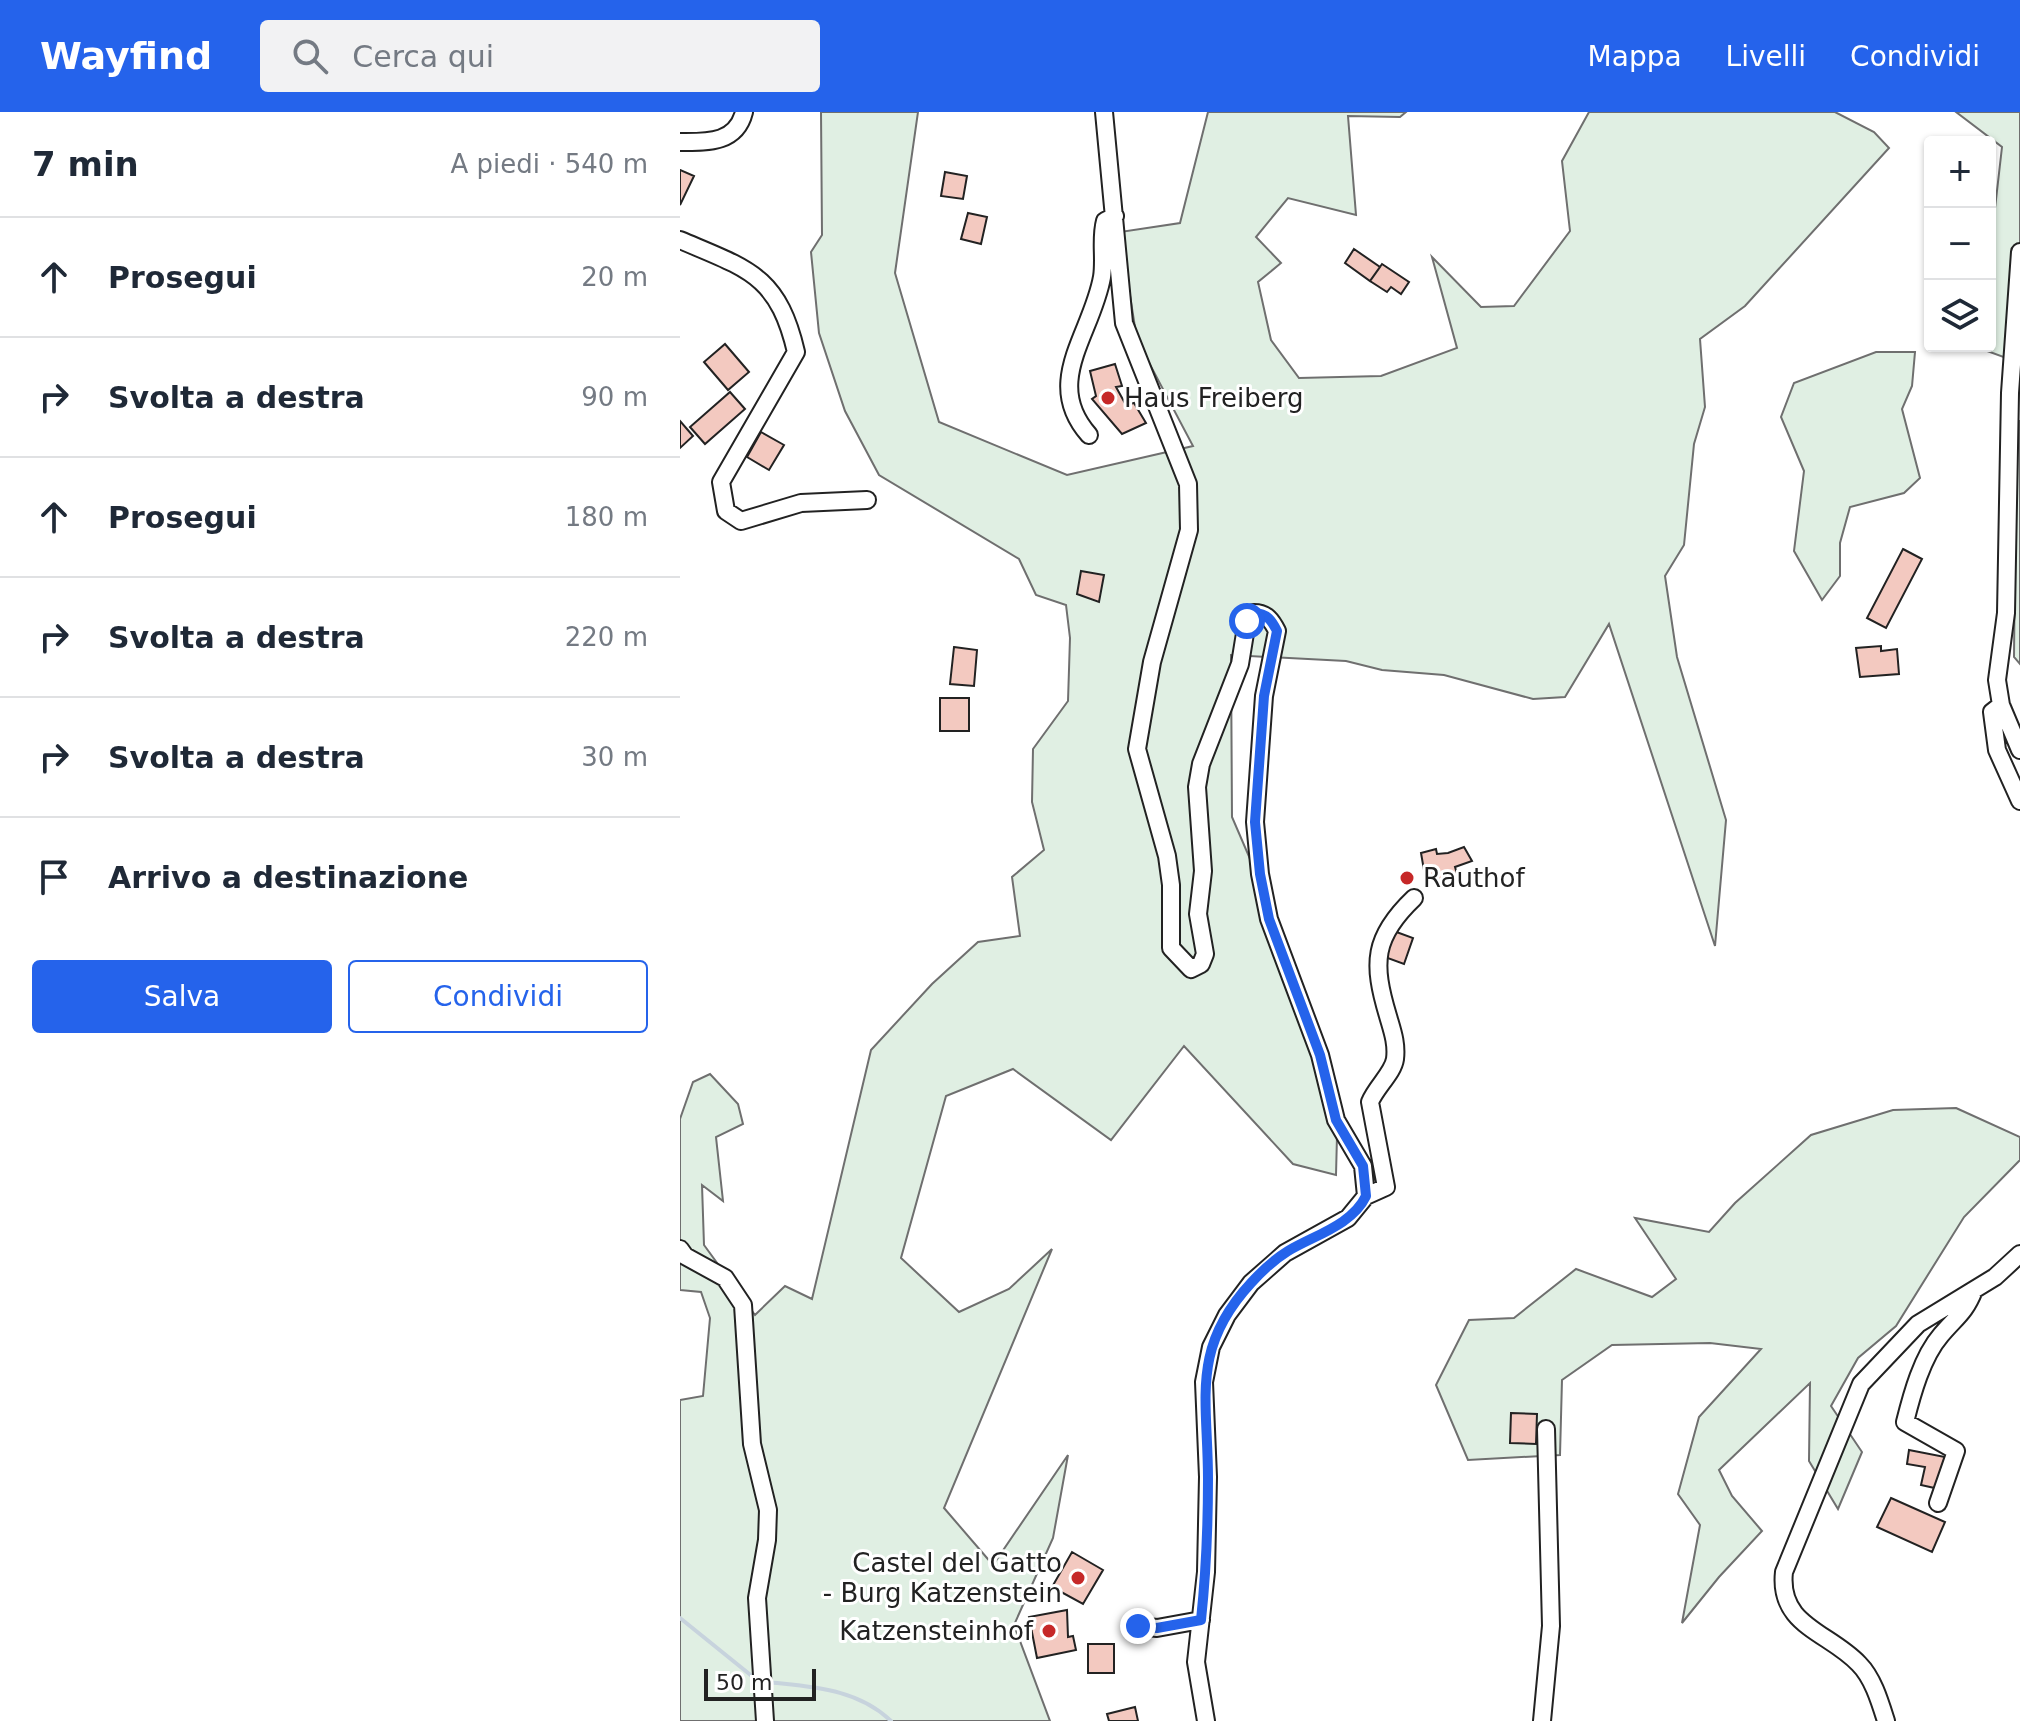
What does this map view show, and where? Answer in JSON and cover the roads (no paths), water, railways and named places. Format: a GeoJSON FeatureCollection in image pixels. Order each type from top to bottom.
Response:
{"type":"FeatureCollection","features":[{"type":"Feature","properties":{"kind":"street"},"geometry":{"type":"LineString","coordinates":[[680,142],[712,142],[728,136],[744,112]]}},
{"type":"Feature","properties":{"kind":"street"},"geometry":{"type":"LineString","coordinates":[[1104,112],[1124,323],[1188,484],[1189,530],[1152,662],[1137,749],[1140,770],[1167,856],[1171,885],[1171,948],[1191,969],[1201,964],[1205,954],[1198,914],[1203,871],[1197,787],[1201,764],[1240,664],[1247,621],[1254,613],[1271,620],[1277,631],[1264,696],[1255,822],[1269,919],[1320,1055],[1336,1120],[1363,1166],[1366,1196]]}},
{"type":"Feature","properties":{"kind":"street"},"geometry":{"type":"LineString","coordinates":[[1089,435],[1070,409],[1069,376],[1102,276],[1105,221],[1115,216]]}},
{"type":"Feature","properties":{"kind":"street"},"geometry":{"type":"LineString","coordinates":[[680,240],[763,280],[788,317],[796,352],[721,482],[726,511],[741,521],[801,503],[867,500]]}},
{"type":"Feature","properties":{"kind":"street"},"geometry":{"type":"LineString","coordinates":[[2020,252],[2010,393],[2010,539],[1997,680],[2001,705],[2020,750]]}},
{"type":"Feature","properties":{"kind":"street"},"geometry":{"type":"LineString","coordinates":[[2001,705],[1992,712],[1993,736],[2020,801]]}},
{"type":"Feature","properties":{"kind":"street"},"geometry":{"type":"LineString","coordinates":[[1206,1721],[1196,1662],[1206,1572],[1208,1493],[1204,1382],[1211,1347],[1227,1315],[1251,1283],[1285,1253],[1348,1218],[1366,1196],[1386,1187],[1370,1102],[1395,1063],[1396,1042],[1376,976],[1382,939],[1393,919],[1414,898]]}},
{"type":"Feature","properties":{"kind":"street"},"geometry":{"type":"LineString","coordinates":[[680,1249],[685,1256],[725,1278],[743,1305],[752,1444],[768,1510],[767,1540],[757,1598],[765,1721]]}},
{"type":"Feature","properties":{"kind":"street"},"geometry":{"type":"LineString","coordinates":[[1886,1721],[1863,1668],[1788,1609],[1783,1591],[1784,1572],[1861,1384],[1918,1324],[1995,1277],[2020,1254]]}},
{"type":"Feature","properties":{"kind":"street"},"geometry":{"type":"LineString","coordinates":[[1938,1503],[1956,1451],[1905,1422],[1913,1392],[1940,1336],[1966,1311],[1974,1290]]}},
{"type":"Feature","properties":{"kind":"street"},"geometry":{"type":"LineString","coordinates":[[1542,1721],[1551,1626],[1546,1429]]}},
{"type":"Feature","properties":{"kind":"street"},"geometry":{"type":"LineString","coordinates":[[1138,1626],[1157,1628],[1201,1620]]}},
{"type":"Feature","properties":{"kind":"waterway"},"geometry":{"type":"LineString","coordinates":[[680,1618],[758,1681]]}},
{"type":"Feature","properties":{"kind":"waterway"},"geometry":{"type":"LineString","coordinates":[[767,1682],[848,1695],[878,1710],[891,1721]]}},
{"type":"Feature","properties":{"kind":"place","name":"Haus Freiberg"},"geometry":{"type":"Point","coordinates":[1108,398]}},
{"type":"Feature","properties":{"kind":"place","name":"Rauthof"},"geometry":{"type":"Point","coordinates":[1407,878]}},
{"type":"Feature","properties":{"kind":"place","name":"Castel del Gatto - Burg Katzenstein"},"geometry":{"type":"Point","coordinates":[1078,1578]}},
{"type":"Feature","properties":{"kind":"place","name":"Katzensteinhof"},"geometry":{"type":"Point","coordinates":[1049,1631]}}]}
